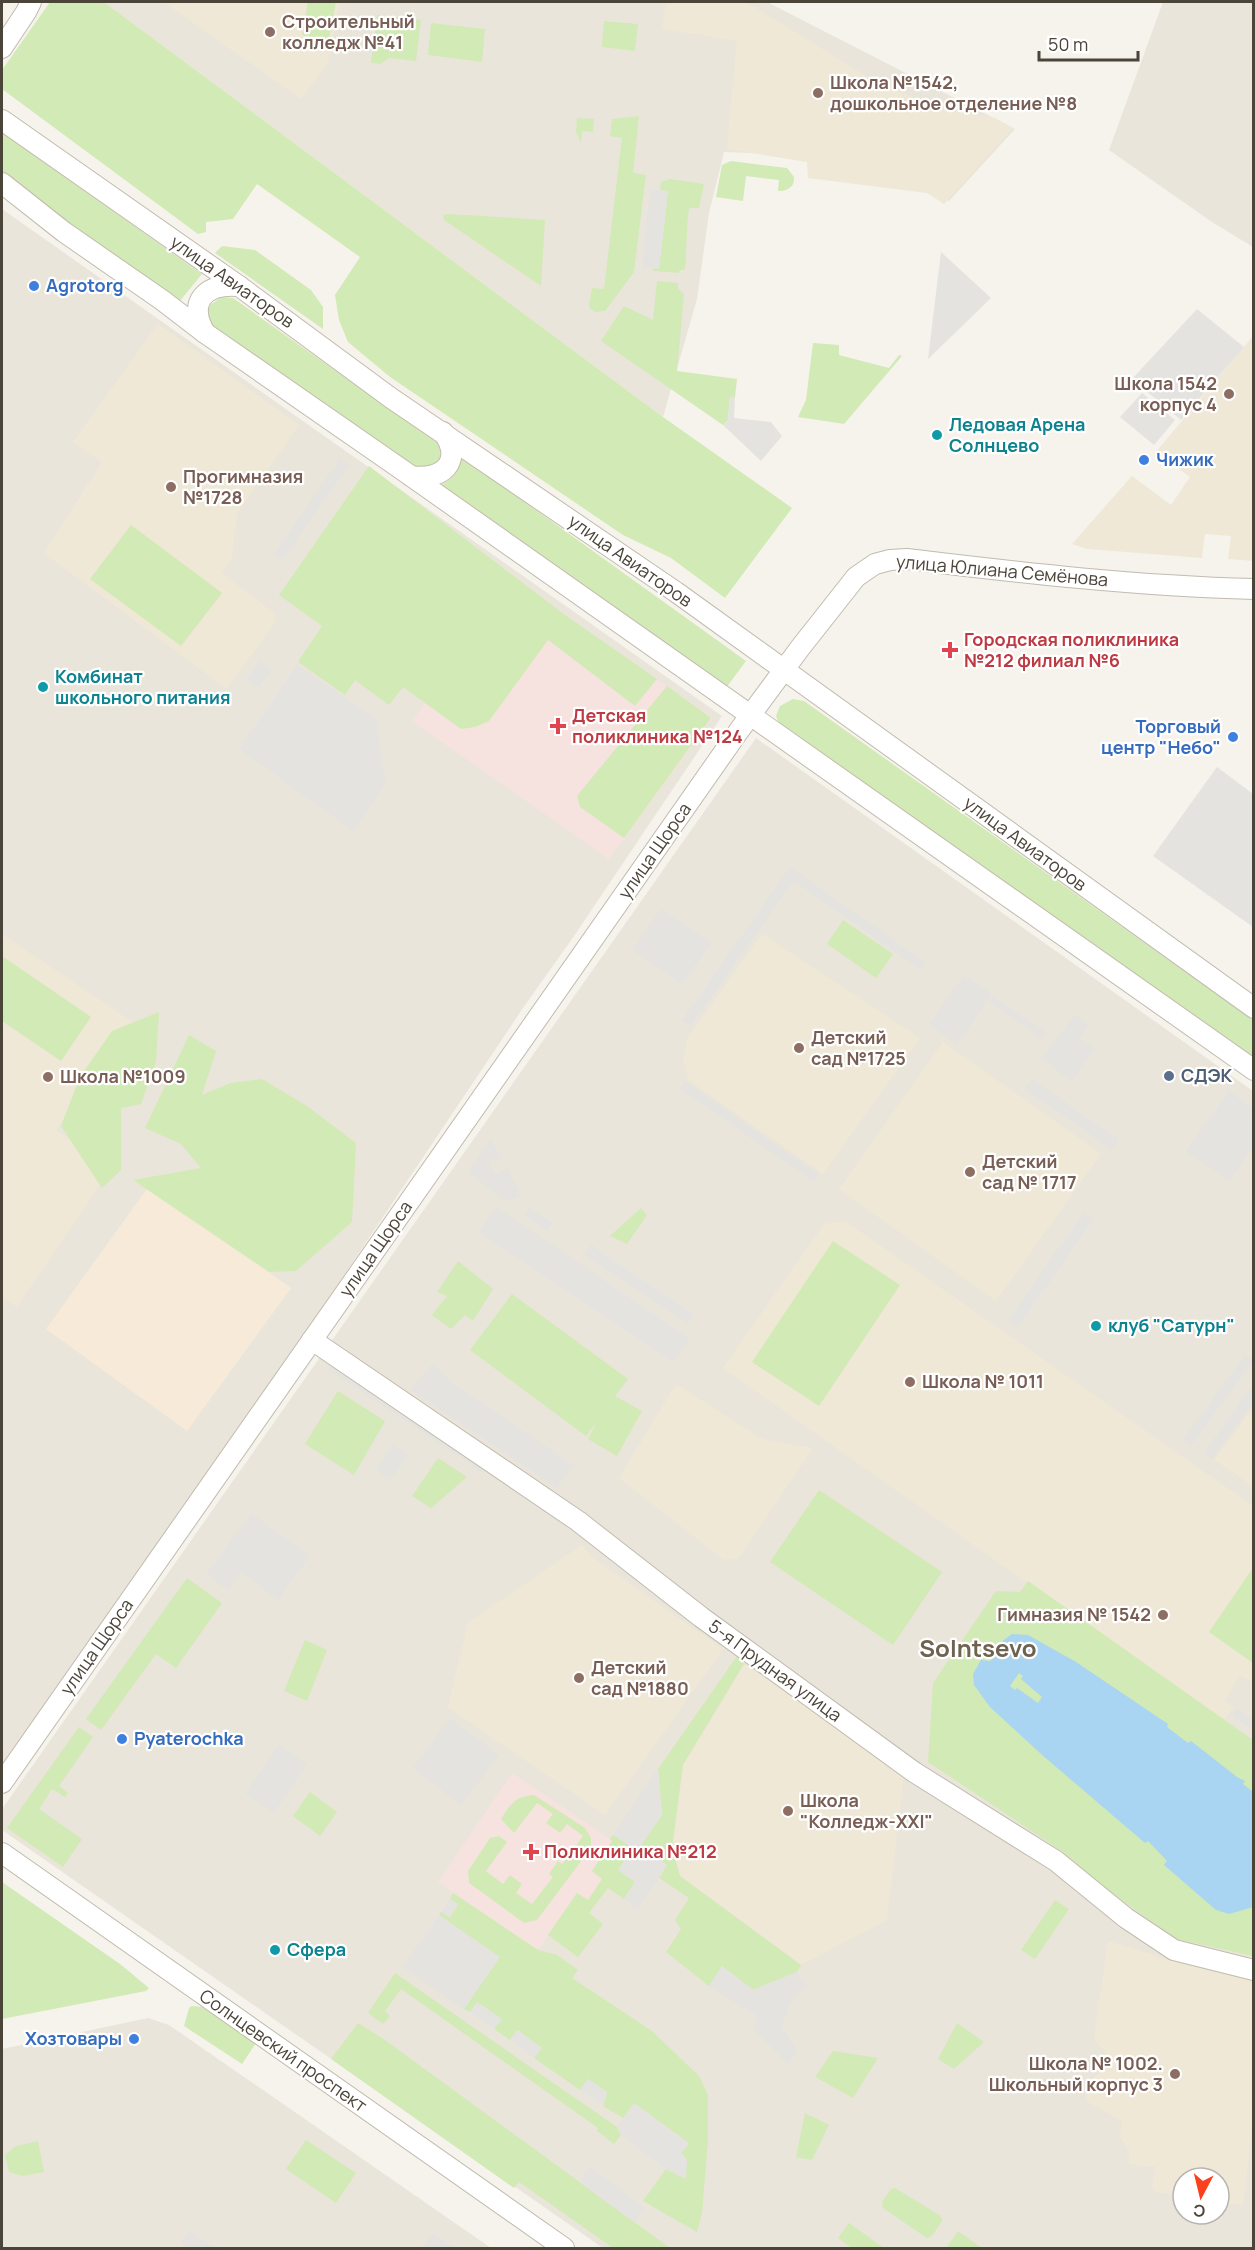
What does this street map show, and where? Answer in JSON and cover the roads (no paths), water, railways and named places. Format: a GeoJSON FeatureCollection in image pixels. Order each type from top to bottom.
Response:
{"type":"FeatureCollection","features":[{"type":"Feature","properties":{"kind":"street"},"geometry":{"type":"LineString","coordinates":[[2,48],[31,2]]}},
{"type":"Feature","properties":{"kind":"street","name":"улица Авиаторов"},"geometry":{"type":"LineString","coordinates":[[2,120],[239,286],[391,398],[676,592],[1254,1008]]}},
{"type":"Feature","properties":{"kind":"street"},"geometry":{"type":"LineString","coordinates":[[2,183],[64,232],[205,333],[1254,1070]]}},
{"type":"Feature","properties":{"kind":"street"},"geometry":{"type":"LineString","coordinates":[[205,333],[197,315],[198,304],[203,295],[217,286],[239,286]]}},
{"type":"Feature","properties":{"kind":"street"},"geometry":{"type":"LineString","coordinates":[[411,476],[431,477],[446,468],[453,450],[443,432]]}},
{"type":"Feature","properties":{"kind":"street","name":"улица Юлиана Семёнова"},"geometry":{"type":"LineString","coordinates":[[750,715],[856,577],[875,564],[890,560],[907,559],[1031,575],[1172,587],[1254,589]]}},
{"type":"Feature","properties":{"kind":"street","name":"улица Щорса"},"geometry":{"type":"LineString","coordinates":[[2,1783],[750,715]]}},
{"type":"Feature","properties":{"kind":"street","name":"5-я Прудная улица"},"geometry":{"type":"LineString","coordinates":[[312,1340],[578,1521],[701,1617],[914,1772],[1056,1861],[1126,1918],[1174,1950],[1254,1970]]}},
{"type":"Feature","properties":{"kind":"street","name":"Солнцевский проспект"},"geometry":{"type":"LineString","coordinates":[[2,1853],[564,2248]]}},
{"type":"Feature","properties":{"kind":"water"},"geometry":{"type":"Polygon","coordinates":[[[1012,1634],[1028,1635],[1076,1662],[1168,1724],[1167,1727],[1188,1743],[1191,1741],[1245,1781],[1243,1784],[1253,1792],[1253,1907],[1229,1914],[1216,1910],[1164,1865],[1167,1861],[1148,1841],[1145,1843],[990,1707],[974,1685],[973,1674],[981,1660],[990,1661],[1001,1652],[1001,1642],[1012,1634]],[[1019,1673],[1010,1686],[1015,1690],[1017,1688],[1038,1703],[1042,1697],[1021,1679],[1023,1676],[1019,1673]]]}},
{"type":"Feature","properties":{"kind":"place","name":"Строительный колледж №41"},"geometry":{"type":"Point","coordinates":[270,32]}},
{"type":"Feature","properties":{"kind":"place","name":"Школа №1542, дошкольное отделение №8"},"geometry":{"type":"Point","coordinates":[818,93]}},
{"type":"Feature","properties":{"kind":"place","name":"Agrotorg"},"geometry":{"type":"Point","coordinates":[34,286]}},
{"type":"Feature","properties":{"kind":"place","name":"Школа 1542 корпус 4"},"geometry":{"type":"Point","coordinates":[1229,394]}},
{"type":"Feature","properties":{"kind":"place","name":"Ледовая Арена Солнцево"},"geometry":{"type":"Point","coordinates":[937,435]}},
{"type":"Feature","properties":{"kind":"place","name":"Чижик"},"geometry":{"type":"Point","coordinates":[1144,460]}},
{"type":"Feature","properties":{"kind":"place","name":"Прогимназия №1728"},"geometry":{"type":"Point","coordinates":[171,487]}},
{"type":"Feature","properties":{"kind":"place","name":"Городская поликлиника №212 филиал №6"},"geometry":{"type":"Point","coordinates":[950,650]}},
{"type":"Feature","properties":{"kind":"place","name":"Комбинат школьного питания"},"geometry":{"type":"Point","coordinates":[43,687]}},
{"type":"Feature","properties":{"kind":"place","name":"Детская поликлиника №124"},"geometry":{"type":"Point","coordinates":[558,726]}},
{"type":"Feature","properties":{"kind":"place","name":"Торговый центр \"Небо\""},"geometry":{"type":"Point","coordinates":[1233,737]}},
{"type":"Feature","properties":{"kind":"place","name":"Детский сад №1725"},"geometry":{"type":"Point","coordinates":[799,1048]}},
{"type":"Feature","properties":{"kind":"place","name":"СДЭК"},"geometry":{"type":"Point","coordinates":[1169,1076]}},
{"type":"Feature","properties":{"kind":"place","name":"Школа №1009"},"geometry":{"type":"Point","coordinates":[48,1077]}},
{"type":"Feature","properties":{"kind":"place","name":"Детский сад № 1717"},"geometry":{"type":"Point","coordinates":[970,1172]}},
{"type":"Feature","properties":{"kind":"place","name":"клуб \"Сатурн\""},"geometry":{"type":"Point","coordinates":[1096,1326]}},
{"type":"Feature","properties":{"kind":"place","name":"Школа № 1011"},"geometry":{"type":"Point","coordinates":[910,1382]}},
{"type":"Feature","properties":{"kind":"place","name":"Гимназия № 1542"},"geometry":{"type":"Point","coordinates":[1163,1615]}},
{"type":"Feature","properties":{"kind":"place","name":"Детский сад №1880"},"geometry":{"type":"Point","coordinates":[579,1678]}},
{"type":"Feature","properties":{"kind":"place","name":"Pyaterochka"},"geometry":{"type":"Point","coordinates":[122,1739]}},
{"type":"Feature","properties":{"kind":"place","name":"Школа \"Колледж-XXI\""},"geometry":{"type":"Point","coordinates":[788,1811]}},
{"type":"Feature","properties":{"kind":"place","name":"Поликлиника №212"},"geometry":{"type":"Point","coordinates":[531,1852]}},
{"type":"Feature","properties":{"kind":"place","name":"Сфера"},"geometry":{"type":"Point","coordinates":[275,1950]}},
{"type":"Feature","properties":{"kind":"place","name":"Хозтовары"},"geometry":{"type":"Point","coordinates":[134,2039]}},
{"type":"Feature","properties":{"kind":"place","name":"Школа № 1002. Школьный корпус 3"},"geometry":{"type":"Point","coordinates":[1175,2074]}},
{"type":"Feature","properties":{"kind":"district","name":"Solntsevo"},"geometry":{"type":"Point","coordinates":[978,1649]}}]}
